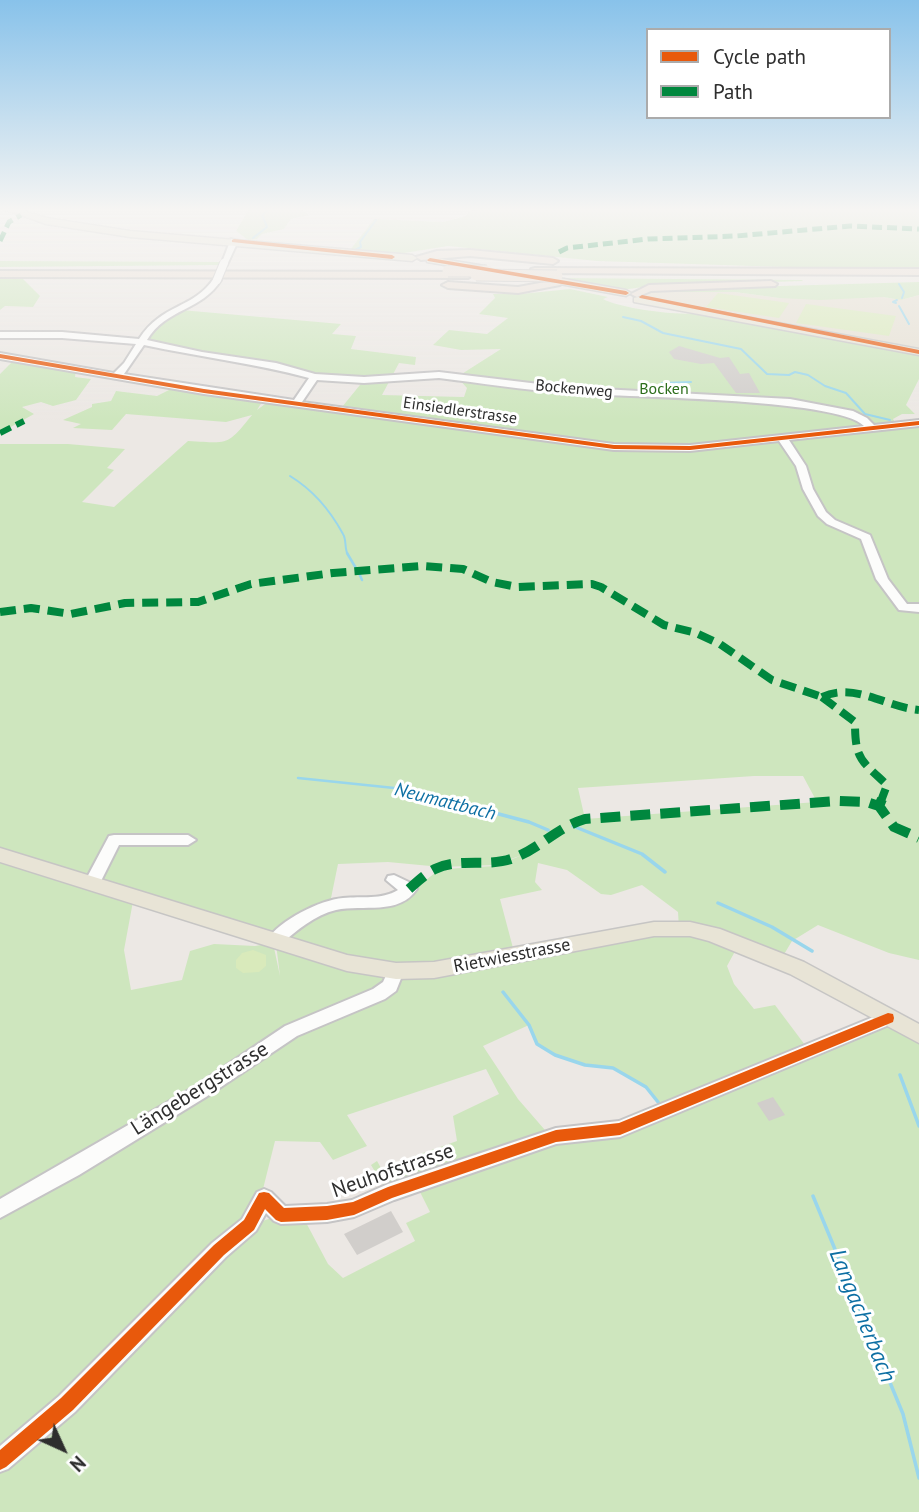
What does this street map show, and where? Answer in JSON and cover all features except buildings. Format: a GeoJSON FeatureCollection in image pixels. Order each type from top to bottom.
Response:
{"type":"FeatureCollection","features":[{"type":"Feature","properties":{"kind":"highway"},"geometry":{"type":"LineString","coordinates":[[329,280],[514,290],[554,280]]}},
{"type":"Feature","properties":{"kind":"highway"},"geometry":{"type":"LineString","coordinates":[[633,296],[649,288],[839,280]]}},
{"type":"Feature","properties":{"kind":"main road"},"geometry":{"type":"LineString","coordinates":[[535,280],[633,296]]}},
{"type":"Feature","properties":{"kind":"main road"},"geometry":{"type":"LineString","coordinates":[[559,280],[740,319],[919,352]]}},
{"type":"Feature","properties":{"kind":"main road","name":"Rietwiesstrasse"},"geometry":{"type":"LineString","coordinates":[[0,855],[347,963],[396,971],[449,968],[654,929],[690,929],[713,934],[797,968],[919,1034]]}},
{"type":"Feature","properties":{"kind":"street"},"geometry":{"type":"LineString","coordinates":[[115,377],[128,366],[157,321],[207,295],[217,280]]}},
{"type":"Feature","properties":{"kind":"street","name":"Bockenweg"},"geometry":{"type":"LineString","coordinates":[[0,335],[62,335],[143,342],[202,355],[276,366],[314,377],[364,380],[439,375],[564,390],[790,402],[850,413],[864,419],[872,428]]}},
{"type":"Feature","properties":{"kind":"street","name":"Einsiedlerstrasse"},"geometry":{"type":"LineString","coordinates":[[0,356],[115,377],[296,404],[614,447],[675,449],[919,423]]}},
{"type":"Feature","properties":{"kind":"street"},"geometry":{"type":"LineString","coordinates":[[296,404],[314,377]]}},
{"type":"Feature","properties":{"kind":"street"},"geometry":{"type":"LineString","coordinates":[[782,438],[801,466],[808,489],[822,514],[831,522],[866,537],[886,586],[903,607],[919,608]]}},
{"type":"Feature","properties":{"kind":"street"},"geometry":{"type":"LineString","coordinates":[[92,883],[114,840],[152,843],[158,839],[188,840]]}},
{"type":"Feature","properties":{"kind":"street"},"geometry":{"type":"LineString","coordinates":[[275,940],[330,905],[387,903],[401,898],[409,889],[394,880]]}},
{"type":"Feature","properties":{"kind":"street","name":"Längebergstrasse"},"geometry":{"type":"LineString","coordinates":[[0,1209],[200,1092],[291,1031],[379,995],[390,986],[396,971]]}},
{"type":"Feature","properties":{"kind":"street","name":"Neuhofstrasse"},"geometry":{"type":"LineString","coordinates":[[0,1461],[67,1404],[219,1250],[249,1225],[281,1215],[327,1213],[354,1208],[388,1193],[551,1137],[620,1129],[888,1018]]}},
{"type":"Feature","properties":{"kind":"shaded area"},"geometry":{"type":"Polygon","coordinates":[[[674,289],[735,292],[779,298],[883,297],[901,300],[919,295],[919,349],[651,299],[642,293],[674,289]]]}},
{"type":"Feature","properties":{"kind":"green space"},"geometry":{"type":"Polygon","coordinates":[[[0,280],[24,280],[40,296],[33,307],[5,306],[0,310],[0,280]]]}},
{"type":"Feature","properties":{"kind":"green space"},"geometry":{"type":"Polygon","coordinates":[[[565,280],[803,281],[650,286],[622,290],[565,280]]]}},
{"type":"Feature","properties":{"kind":"green space"},"geometry":{"type":"Polygon","coordinates":[[[919,282],[919,295],[901,300],[883,297],[820,300],[735,292],[681,292],[674,289],[919,282]]]}},
{"type":"Feature","properties":{"kind":"green space","name":"Bocken"},"geometry":{"type":"Polygon","coordinates":[[[570,289],[608,297],[603,299],[635,308],[696,313],[919,352],[919,379],[906,405],[915,414],[902,414],[893,419],[896,424],[655,449],[629,449],[680,450],[904,424],[910,428],[919,427],[919,960],[889,953],[818,925],[792,941],[780,961],[739,944],[727,966],[734,984],[754,1009],[775,1005],[808,1049],[888,1018],[919,1034],[919,1512],[0,1512],[0,855],[134,896],[124,950],[131,990],[182,980],[190,951],[214,944],[255,946],[273,943],[280,976],[276,944],[396,971],[679,928],[678,912],[642,885],[611,895],[601,894],[567,870],[538,863],[535,882],[542,890],[500,899],[513,948],[433,963],[373,963],[286,937],[332,907],[400,901],[436,872],[495,866],[525,854],[494,865],[441,867],[388,862],[338,864],[330,903],[273,935],[0,851],[0,444],[68,444],[125,449],[107,468],[114,470],[82,502],[114,507],[188,441],[226,441],[237,433],[252,415],[226,422],[126,414],[112,430],[73,428],[81,424],[63,420],[92,407],[92,404],[111,401],[116,391],[157,396],[173,388],[262,402],[257,410],[269,401],[342,407],[364,380],[282,370],[148,341],[157,325],[181,310],[341,324],[332,334],[356,336],[351,349],[416,357],[415,365],[399,363],[382,395],[464,397],[467,388],[457,377],[501,349],[461,350],[433,345],[449,330],[487,334],[508,318],[479,314],[495,298],[493,294],[570,289]],[[754,776],[578,788],[585,819],[817,802],[803,776],[754,776]],[[529,1025],[483,1046],[518,1099],[551,1137],[620,1129],[664,1109],[646,1087],[613,1068],[585,1065],[555,1055],[537,1044],[529,1025]],[[486,1069],[347,1115],[367,1146],[333,1160],[320,1142],[275,1141],[263,1189],[264,1198],[250,1225],[281,1215],[302,1215],[328,1264],[343,1278],[415,1241],[406,1223],[430,1212],[416,1184],[388,1193],[371,1165],[377,1161],[381,1168],[457,1141],[453,1116],[499,1094],[486,1069]]]}},
{"type":"Feature","properties":{"kind":"green space"},"geometry":{"type":"Polygon","coordinates":[[[718,293],[789,303],[779,318],[706,307],[718,293]]]}},
{"type":"Feature","properties":{"kind":"green space"},"geometry":{"type":"Polygon","coordinates":[[[806,304],[896,316],[889,336],[796,323],[806,304]]]}},
{"type":"Feature","properties":{"kind":"green space"},"geometry":{"type":"Polygon","coordinates":[[[22,361],[76,371],[75,377],[91,379],[76,400],[53,406],[41,402],[22,407],[34,414],[0,433],[0,374],[11,363],[22,361]]]}},
{"type":"Feature","properties":{"kind":"green space"},"geometry":{"type":"Polygon","coordinates":[[[253,950],[266,955],[266,966],[259,972],[243,973],[236,968],[236,960],[242,953],[253,950]]]}},
{"type":"Feature","properties":{"kind":"waterway"},"geometry":{"type":"LineString","coordinates":[[899,284],[904,292],[902,298]]}},
{"type":"Feature","properties":{"kind":"waterway"},"geometry":{"type":"LineString","coordinates":[[896,303],[893,302],[897,300]]}},
{"type":"Feature","properties":{"kind":"waterway"},"geometry":{"type":"LineString","coordinates":[[899,306],[909,324]]}},
{"type":"Feature","properties":{"kind":"waterway"},"geometry":{"type":"LineString","coordinates":[[623,317],[641,321],[663,333],[741,349],[767,374],[789,375],[795,372],[808,375],[825,386],[846,393],[865,414],[890,420]]}},
{"type":"Feature","properties":{"kind":"waterway"},"geometry":{"type":"LineString","coordinates":[[662,383],[691,382]]}},
{"type":"Feature","properties":{"kind":"waterway"},"geometry":{"type":"LineString","coordinates":[[290,476],[313,494],[332,517],[344,537],[348,554]]}},
{"type":"Feature","properties":{"kind":"waterway"},"geometry":{"type":"LineString","coordinates":[[348,554],[357,570]]}},
{"type":"Feature","properties":{"kind":"waterway"},"geometry":{"type":"LineString","coordinates":[[359,573],[362,580]]}},
{"type":"Feature","properties":{"kind":"waterway","name":"Neumattbach"},"geometry":{"type":"LineString","coordinates":[[298,778],[404,789],[449,801]]}},
{"type":"Feature","properties":{"kind":"waterway","name":"Neumattbach"},"geometry":{"type":"LineString","coordinates":[[442,799],[529,822],[548,830]]}},
{"type":"Feature","properties":{"kind":"waterway","name":"Neumattbach"},"geometry":{"type":"LineString","coordinates":[[573,826],[642,854],[665,872]]}},
{"type":"Feature","properties":{"kind":"waterway","name":"Neumattbach"},"geometry":{"type":"LineString","coordinates":[[718,903],[772,927],[812,951]]}},
{"type":"Feature","properties":{"kind":"waterway","name":"Langacherbach"},"geometry":{"type":"LineString","coordinates":[[503,992],[529,1025],[537,1044],[555,1055],[585,1065],[613,1068],[646,1087],[658,1102]]}},
{"type":"Feature","properties":{"kind":"waterway","name":"Neumattbach"},"geometry":{"type":"LineString","coordinates":[[900,1075],[919,1126]]}},
{"type":"Feature","properties":{"kind":"waterway","name":"Langacherbach"},"geometry":{"type":"LineString","coordinates":[[813,1196],[903,1414],[919,1478]]}},
{"type":"Feature","properties":{"kind":"marked path"},"geometry":{"type":"LineString","coordinates":[[0,433],[24,421]]}},
{"type":"Feature","properties":{"kind":"marked path"},"geometry":{"type":"LineString","coordinates":[[0,612],[31,608],[71,614],[125,603],[198,602],[251,584],[333,573],[422,566],[463,569],[492,582],[517,587],[592,584],[601,587],[664,625],[696,633],[720,644],[772,680],[822,697]]}},
{"type":"Feature","properties":{"kind":"marked path"},"geometry":{"type":"LineString","coordinates":[[822,697],[832,692],[852,692],[904,709],[919,710]]}},
{"type":"Feature","properties":{"kind":"marked path"},"geometry":{"type":"LineString","coordinates":[[822,697],[855,722],[855,743],[859,759],[887,785],[879,806],[886,819],[900,830],[919,838]]}},
{"type":"Feature","properties":{"kind":"marked path"},"geometry":{"type":"LineString","coordinates":[[409,889],[443,866],[494,863],[515,858],[566,826],[585,819],[838,801],[867,802],[879,806]]}},
{"type":"Feature","properties":{"kind":"cycle path"},"geometry":{"type":"LineString","coordinates":[[546,280],[626,293]]}},
{"type":"Feature","properties":{"kind":"cycle path"},"geometry":{"type":"LineString","coordinates":[[642,297],[919,352]]}},
{"type":"Feature","properties":{"kind":"cycle path"},"geometry":{"type":"LineString","coordinates":[[0,356],[204,391],[614,447],[690,448],[919,423]]}},
{"type":"Feature","properties":{"kind":"cycle path"},"geometry":{"type":"LineString","coordinates":[[0,1461],[67,1404],[219,1250],[249,1225],[264,1198],[281,1215],[327,1213],[354,1208],[388,1193],[556,1136],[620,1129],[888,1018]]}}]}
